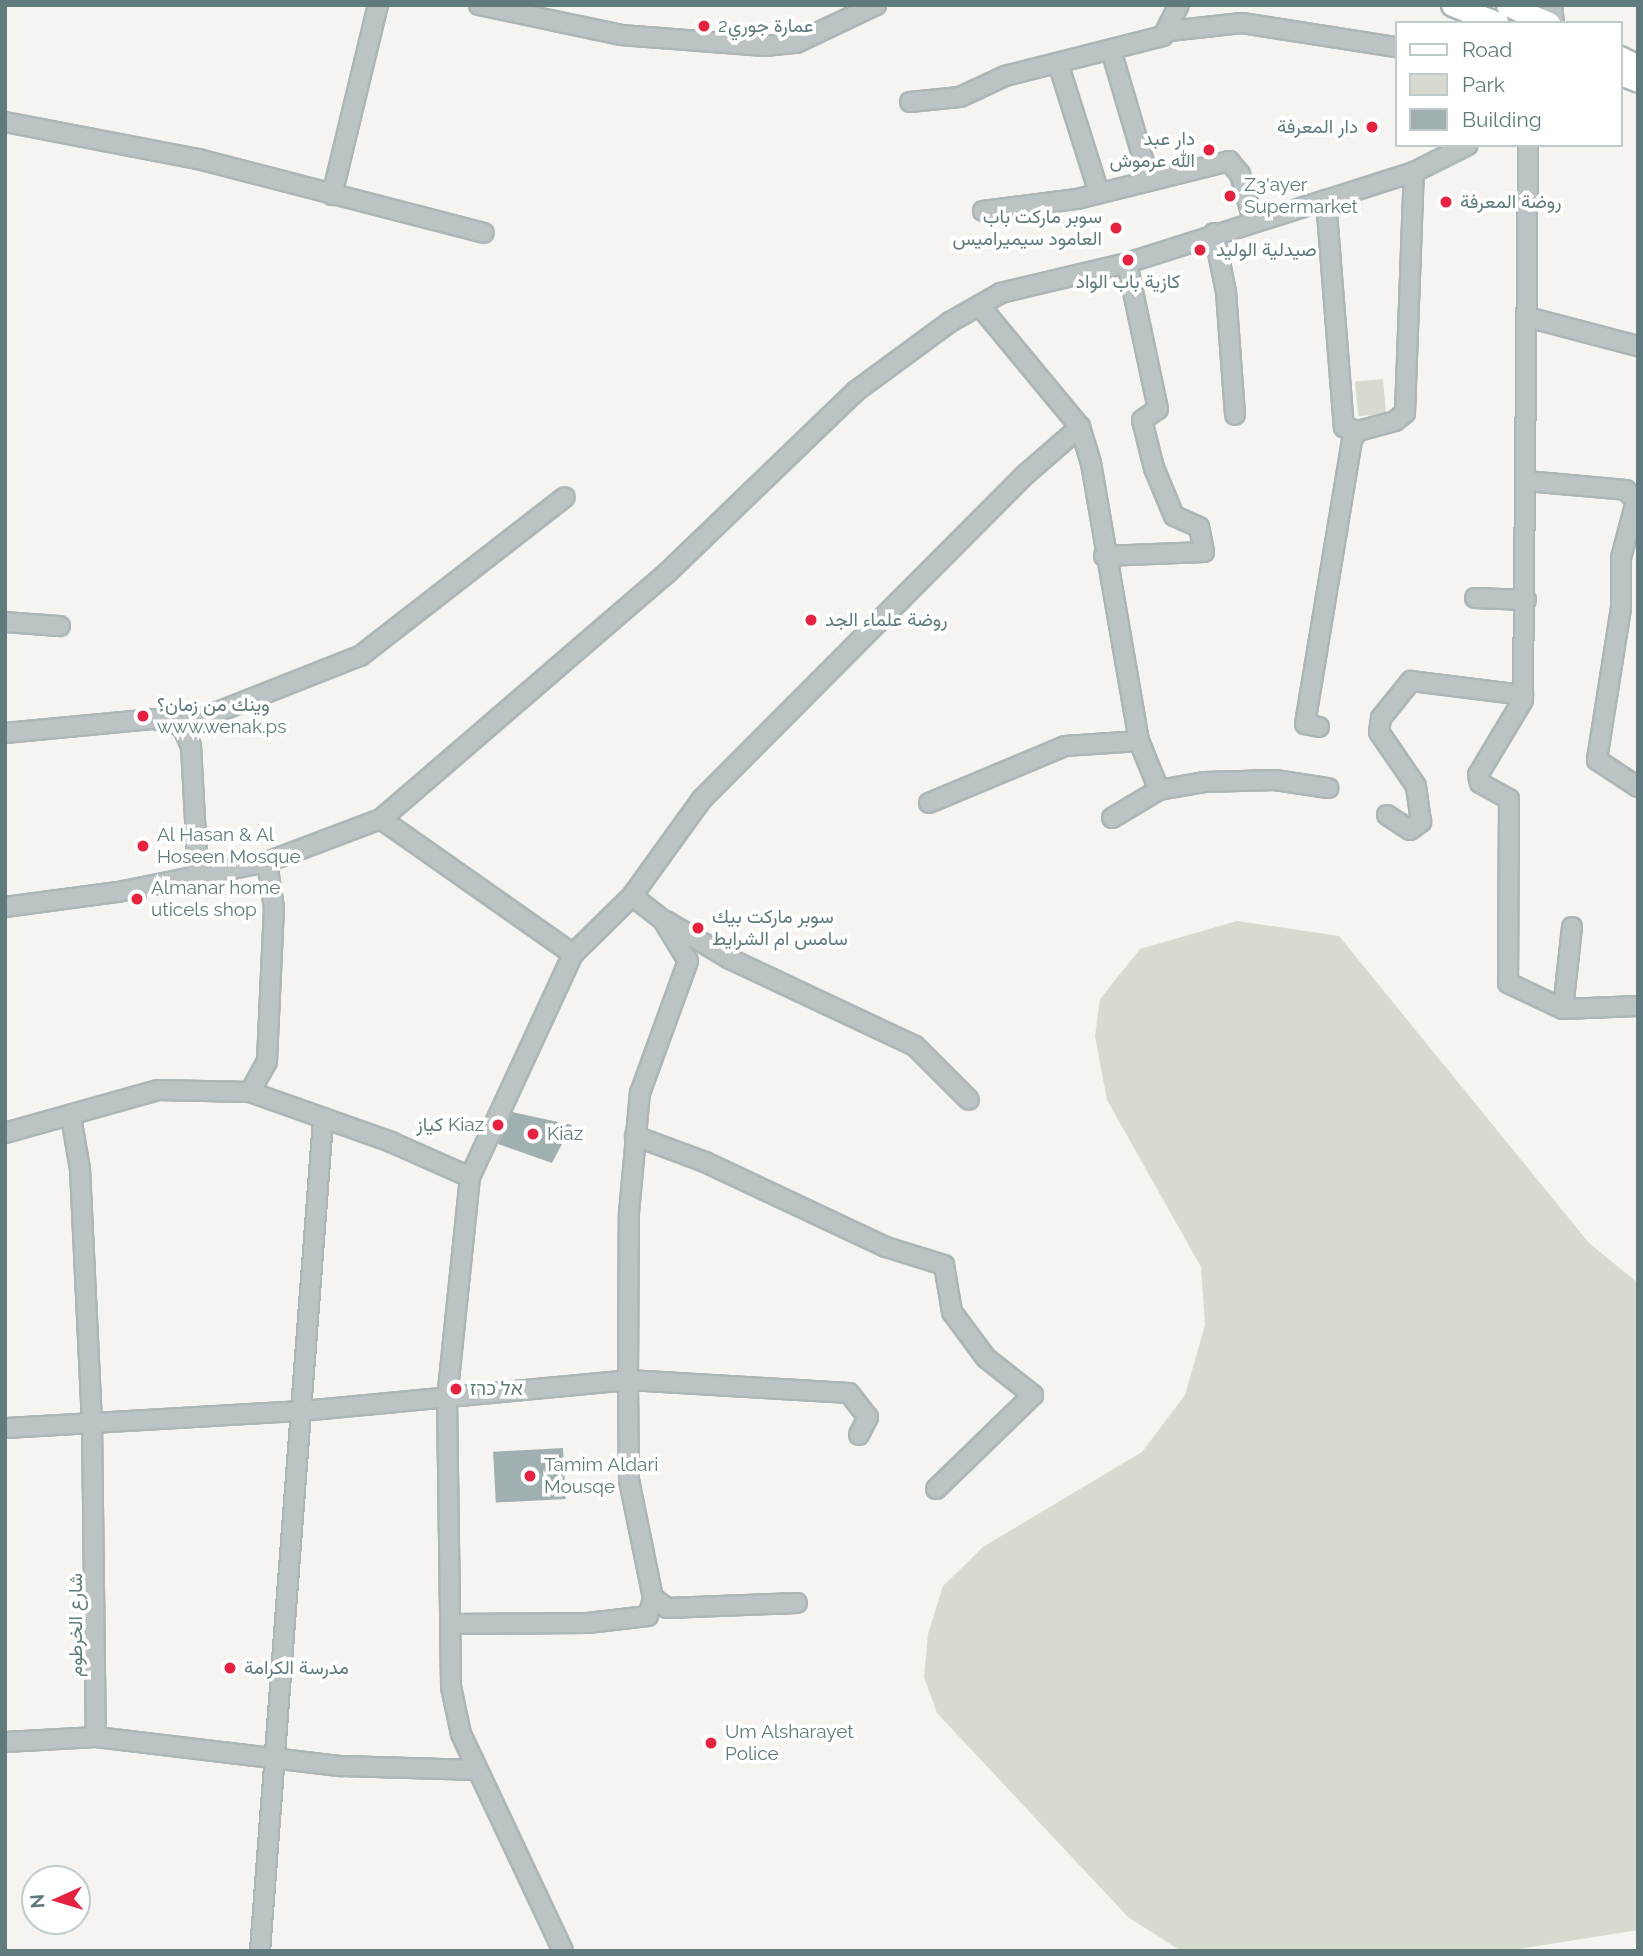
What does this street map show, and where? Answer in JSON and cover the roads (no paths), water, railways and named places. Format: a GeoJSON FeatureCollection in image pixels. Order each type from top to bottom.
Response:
{"type":"FeatureCollection","features":[{"type":"Feature","properties":{"kind":"main road"},"geometry":{"type":"LineString","coordinates":[[1452,5],[1493,21]]}},
{"type":"Feature","properties":{"kind":"main road"},"geometry":{"type":"LineString","coordinates":[[1507,5],[1546,21]]}},
{"type":"Feature","properties":{"kind":"main road"},"geometry":{"type":"LineString","coordinates":[[1622,58],[1638,66]]}},
{"type":"Feature","properties":{"kind":"street"},"geometry":{"type":"LineString","coordinates":[[332,195],[378,5]]}},
{"type":"Feature","properties":{"kind":"street"},"geometry":{"type":"LineString","coordinates":[[479,5],[541,12],[621,35],[765,46],[796,43],[876,5]]}},
{"type":"Feature","properties":{"kind":"street"},"geometry":{"type":"LineString","coordinates":[[1169,31],[1179,5]]}},
{"type":"Feature","properties":{"kind":"street"},"geometry":{"type":"LineString","coordinates":[[910,102],[960,97],[1006,76],[1111,50],[1169,31],[1242,23],[1394,47]]}},
{"type":"Feature","properties":{"kind":"street"},"geometry":{"type":"LineString","coordinates":[[1111,50],[1149,179]]}},
{"type":"Feature","properties":{"kind":"street"},"geometry":{"type":"LineString","coordinates":[[1058,63],[1099,193]]}},
{"type":"Feature","properties":{"kind":"street"},"geometry":{"type":"LineString","coordinates":[[5,122],[198,159],[484,233]]}},
{"type":"Feature","properties":{"kind":"street"},"geometry":{"type":"LineString","coordinates":[[5,906],[198,876],[267,862],[380,819],[667,573],[856,391],[979,305],[1001,293],[1127,263],[1253,220],[1414,172],[1464,147]]}},
{"type":"Feature","properties":{"kind":"street"},"geometry":{"type":"LineString","coordinates":[[1528,147],[1531,318],[1523,695],[1478,775],[1480,783],[1509,799],[1508,983],[1563,1009],[1638,1006]]}},
{"type":"Feature","properties":{"kind":"street"},"geometry":{"type":"LineString","coordinates":[[983,211],[1099,193],[1229,161],[1240,174],[1253,220]]}},
{"type":"Feature","properties":{"kind":"street"},"geometry":{"type":"LineString","coordinates":[[1326,200],[1344,427],[1358,431],[1395,421],[1405,413],[1414,172]]}},
{"type":"Feature","properties":{"kind":"street"},"geometry":{"type":"LineString","coordinates":[[1214,233],[1226,292],[1235,415]]}},
{"type":"Feature","properties":{"kind":"street"},"geometry":{"type":"LineString","coordinates":[[1104,556],[1204,552],[1199,527],[1174,516],[1154,468],[1142,420],[1158,409],[1127,263]]}},
{"type":"Feature","properties":{"kind":"street"},"geometry":{"type":"LineString","coordinates":[[979,305],[1080,427],[1139,741],[1159,790]]}},
{"type":"Feature","properties":{"kind":"street"},"geometry":{"type":"LineString","coordinates":[[1531,318],[1638,346]]}},
{"type":"Feature","properties":{"kind":"street"},"geometry":{"type":"LineString","coordinates":[[563,1951],[461,1734],[451,1687],[447,1398],[463,1209],[470,1177],[573,954],[632,896],[702,799],[1026,474],[1080,427]]}},
{"type":"Feature","properties":{"kind":"street"},"geometry":{"type":"LineString","coordinates":[[1319,727],[1305,724],[1352,439],[1358,431]]}},
{"type":"Feature","properties":{"kind":"street"},"geometry":{"type":"LineString","coordinates":[[1526,481],[1626,490],[1636,500],[1621,558],[1622,608],[1597,760],[1638,787]]}},
{"type":"Feature","properties":{"kind":"street"},"geometry":{"type":"LineString","coordinates":[[5,733],[154,719],[182,726],[360,656],[565,498]]}},
{"type":"Feature","properties":{"kind":"street"},"geometry":{"type":"LineString","coordinates":[[1475,598],[1526,600]]}},
{"type":"Feature","properties":{"kind":"street"},"geometry":{"type":"LineString","coordinates":[[5,622],[60,626]]}},
{"type":"Feature","properties":{"kind":"street"},"geometry":{"type":"LineString","coordinates":[[1387,815],[1410,830],[1422,822],[1416,786],[1379,732],[1381,718],[1411,681],[1523,695]]}},
{"type":"Feature","properties":{"kind":"street"},"geometry":{"type":"LineString","coordinates":[[182,726],[191,746],[198,876]]}},
{"type":"Feature","properties":{"kind":"street"},"geometry":{"type":"LineString","coordinates":[[929,803],[1065,746],[1139,741]]}},
{"type":"Feature","properties":{"kind":"street"},"geometry":{"type":"LineString","coordinates":[[1112,818],[1159,790],[1205,782],[1275,780],[1328,788]]}},
{"type":"Feature","properties":{"kind":"street"},"geometry":{"type":"LineString","coordinates":[[380,819],[573,954]]}},
{"type":"Feature","properties":{"kind":"street"},"geometry":{"type":"LineString","coordinates":[[250,1092],[267,1061],[274,908],[267,862]]}},
{"type":"Feature","properties":{"kind":"street"},"geometry":{"type":"LineString","coordinates":[[632,896],[663,920],[730,959],[915,1046],[969,1100]]}},
{"type":"Feature","properties":{"kind":"street"},"geometry":{"type":"LineString","coordinates":[[451,1625],[588,1623],[648,1616],[653,1598],[629,1480],[628,1380],[635,1136],[640,1093],[688,961],[663,920]]}},
{"type":"Feature","properties":{"kind":"street"},"geometry":{"type":"LineString","coordinates":[[1563,1009],[1572,927]]}},
{"type":"Feature","properties":{"kind":"street"},"geometry":{"type":"LineString","coordinates":[[5,1133],[71,1117],[158,1090],[250,1092],[323,1121],[391,1142],[470,1177]]}},
{"type":"Feature","properties":{"kind":"street","name":"شارع الخرطوم"},"geometry":{"type":"LineString","coordinates":[[71,1117],[79,1169],[92,1422],[96,1737]]}},
{"type":"Feature","properties":{"kind":"street"},"geometry":{"type":"LineString","coordinates":[[260,1951],[323,1121]]}},
{"type":"Feature","properties":{"kind":"street"},"geometry":{"type":"LineString","coordinates":[[635,1136],[705,1162],[886,1247],[944,1265],[952,1312],[986,1358],[1033,1395],[936,1489]]}},
{"type":"Feature","properties":{"kind":"street"},"geometry":{"type":"LineString","coordinates":[[5,1428],[302,1411],[628,1380],[849,1393],[868,1417],[859,1436]]}},
{"type":"Feature","properties":{"kind":"street"},"geometry":{"type":"LineString","coordinates":[[653,1598],[674,1608],[797,1603]]}},
{"type":"Feature","properties":{"kind":"street"},"geometry":{"type":"LineString","coordinates":[[5,1742],[96,1737],[274,1759],[477,1770]]}},
{"type":"Feature","properties":{"kind":"place","name":"عمارة جوري2"},"geometry":{"type":"Point","coordinates":[704,26]}},
{"type":"Feature","properties":{"kind":"place","name":"دار المعرفة"},"geometry":{"type":"Point","coordinates":[1372,127]}},
{"type":"Feature","properties":{"kind":"place","name":"دار عبد الله عرموش"},"geometry":{"type":"Point","coordinates":[1209,150]}},
{"type":"Feature","properties":{"kind":"place","name":"Z3'ayer Supermarket"},"geometry":{"type":"Point","coordinates":[1230,196]}},
{"type":"Feature","properties":{"kind":"place","name":"روضة المعرفة"},"geometry":{"type":"Point","coordinates":[1446,202]}},
{"type":"Feature","properties":{"kind":"place","name":"سوبر ماركت باب العامود سيميراميس"},"geometry":{"type":"Point","coordinates":[1116,228]}},
{"type":"Feature","properties":{"kind":"place","name":"صيدلية الوليد"},"geometry":{"type":"Point","coordinates":[1200,250]}},
{"type":"Feature","properties":{"kind":"place","name":"كازية باب الواد"},"geometry":{"type":"Point","coordinates":[1128,260]}},
{"type":"Feature","properties":{"kind":"place","name":"روضة علماء الجد"},"geometry":{"type":"Point","coordinates":[811,620]}},
{"type":"Feature","properties":{"kind":"place","name":"وينك من زمان؟ www.wenak.ps"},"geometry":{"type":"Point","coordinates":[143,716]}},
{"type":"Feature","properties":{"kind":"place","name":"Al Hasan & Al Hoseen Mosque"},"geometry":{"type":"Point","coordinates":[143,846]}},
{"type":"Feature","properties":{"kind":"place","name":"Almanar home uticels shop"},"geometry":{"type":"Point","coordinates":[137,899]}},
{"type":"Feature","properties":{"kind":"place","name":"سوبر ماركت بيك سامس ام الشرايط"},"geometry":{"type":"Point","coordinates":[698,928]}},
{"type":"Feature","properties":{"kind":"place","name":"كياز Kiaz"},"geometry":{"type":"Point","coordinates":[498,1125]}},
{"type":"Feature","properties":{"kind":"place","name":"Kiaz"},"geometry":{"type":"Point","coordinates":[533,1134]}},
{"type":"Feature","properties":{"kind":"place","name":"אל כרז"},"geometry":{"type":"Point","coordinates":[456,1389]}},
{"type":"Feature","properties":{"kind":"place","name":"Tamim Aldari Mousqe"},"geometry":{"type":"Point","coordinates":[530,1476]}},
{"type":"Feature","properties":{"kind":"place","name":"مدرسة الكرامة"},"geometry":{"type":"Point","coordinates":[230,1668]}},
{"type":"Feature","properties":{"kind":"place","name":"Um Alsharayet Police"},"geometry":{"type":"Point","coordinates":[711,1743]}}]}
